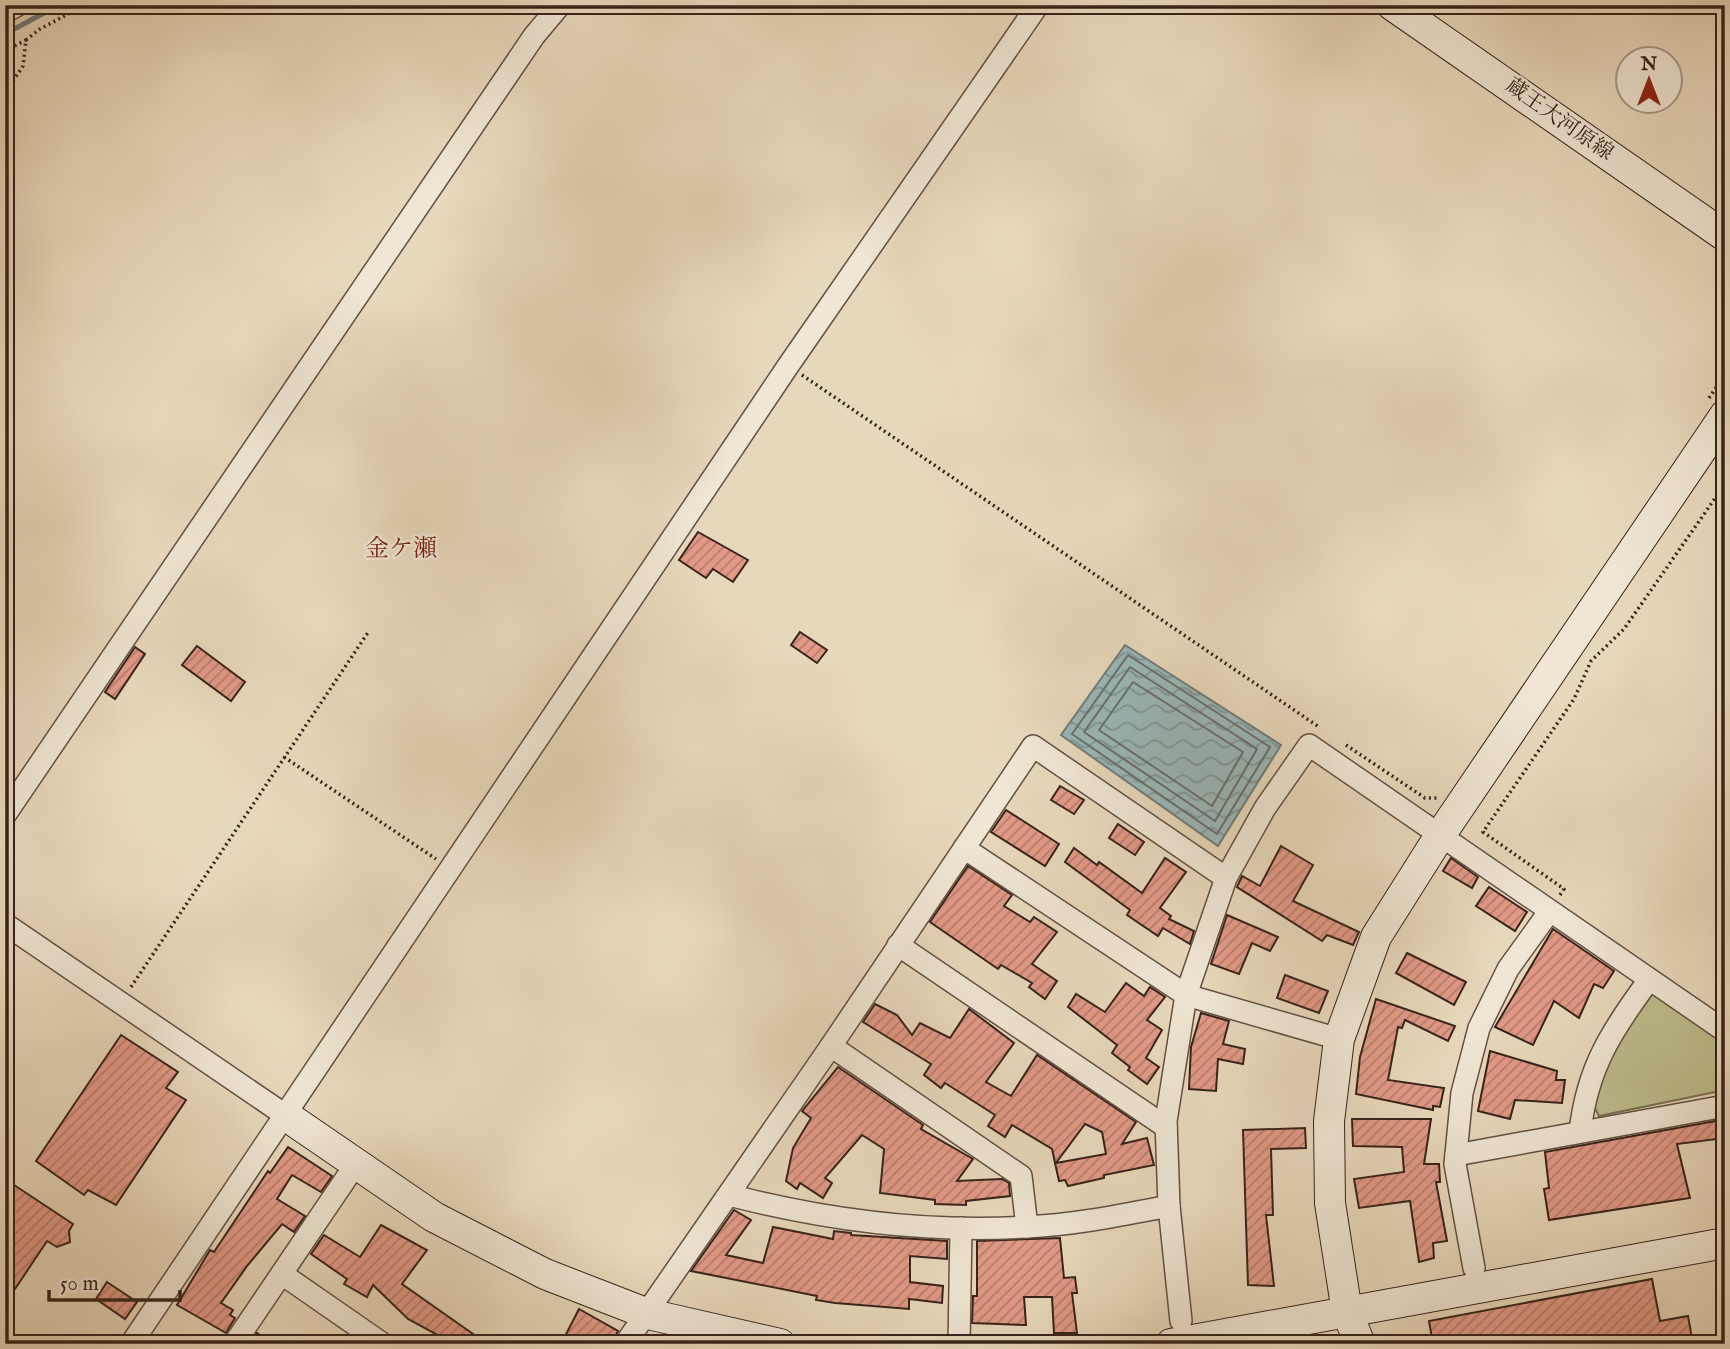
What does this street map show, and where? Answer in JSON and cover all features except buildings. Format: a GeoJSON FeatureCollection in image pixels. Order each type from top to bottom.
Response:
{"type":"FeatureCollection","features":[{"type":"Feature","properties":{"kind":"street"},"geometry":{"type":"LineString","coordinates":[[5,12],[18,5]]}},
{"type":"Feature","properties":{"kind":"street"},"geometry":{"type":"LineString","coordinates":[[5,815],[534,36],[560,5]]}},
{"type":"Feature","properties":{"kind":"street"},"geometry":{"type":"LineString","coordinates":[[131,1344],[788,366],[1038,5]]}},
{"type":"Feature","properties":{"kind":"street","name":"蔵王大河原線"},"geometry":{"type":"LineString","coordinates":[[1392,5],[1725,236]]}},
{"type":"Feature","properties":{"kind":"street"},"geometry":{"type":"LineString","coordinates":[[1360,1344],[1347,1311],[1330,1203],[1329,1121],[1339,1039],[1376,937],[1713,411]]}},
{"type":"Feature","properties":{"kind":"street"},"geometry":{"type":"LineString","coordinates":[[625,1344],[831,1046],[1033,746],[1226,878]]}},
{"type":"Feature","properties":{"kind":"street"},"geometry":{"type":"LineString","coordinates":[[1725,1031],[1309,746],[1265,808],[1226,878],[1186,995],[1167,1127],[1176,1333],[1347,1311],[1725,1243]]}},
{"type":"Feature","properties":{"kind":"street"},"geometry":{"type":"LineString","coordinates":[[964,848],[1186,995],[1339,1039]]}},
{"type":"Feature","properties":{"kind":"street"},"geometry":{"type":"LineString","coordinates":[[1475,1268],[1456,1155],[1462,1093],[1479,1028],[1508,970],[1549,912]]}},
{"type":"Feature","properties":{"kind":"street"},"geometry":{"type":"LineString","coordinates":[[5,924],[434,1217],[545,1274],[648,1314],[780,1344]]}},
{"type":"Feature","properties":{"kind":"street"},"geometry":{"type":"LineString","coordinates":[[898,945],[1167,1127]]}},
{"type":"Feature","properties":{"kind":"street"},"geometry":{"type":"LineString","coordinates":[[1580,1132],[1584,1099],[1595,1066],[1615,1026],[1649,980]]}},
{"type":"Feature","properties":{"kind":"street"},"geometry":{"type":"LineString","coordinates":[[831,1046],[1021,1176],[1027,1227]]}},
{"type":"Feature","properties":{"kind":"street"},"geometry":{"type":"LineString","coordinates":[[1456,1155],[1725,1106]]}},
{"type":"Feature","properties":{"kind":"street"},"geometry":{"type":"LineString","coordinates":[[234,1344],[347,1177]]}},
{"type":"Feature","properties":{"kind":"street"},"geometry":{"type":"LineString","coordinates":[[729,1195],[848,1220],[961,1228],[1027,1227],[1094,1220],[1169,1206]]}},
{"type":"Feature","properties":{"kind":"street"},"geometry":{"type":"LineString","coordinates":[[959,1344],[961,1228]]}},
{"type":"Feature","properties":{"kind":"street"},"geometry":{"type":"LineString","coordinates":[[282,1274],[383,1344]]}},
{"type":"Feature","properties":{"kind":"path"},"geometry":{"type":"LineString","coordinates":[[5,51],[85,5]]}},
{"type":"Feature","properties":{"kind":"path"},"geometry":{"type":"LineString","coordinates":[[5,93],[23,66],[26,40]]}},
{"type":"Feature","properties":{"kind":"path"},"geometry":{"type":"LineString","coordinates":[[788,366],[1321,728],[1309,746]]}},
{"type":"Feature","properties":{"kind":"path"},"geometry":{"type":"LineString","coordinates":[[1713,411],[1725,373]]}},
{"type":"Feature","properties":{"kind":"path"},"geometry":{"type":"LineString","coordinates":[[1549,912],[1564,889],[1483,832],[1574,699],[1591,661],[1624,629],[1725,484]]}},
{"type":"Feature","properties":{"kind":"path"},"geometry":{"type":"LineString","coordinates":[[120,1002],[369,631]]}},
{"type":"Feature","properties":{"kind":"path"},"geometry":{"type":"LineString","coordinates":[[1344,744],[1426,797],[1438,798],[1444,793]]}},
{"type":"Feature","properties":{"kind":"path"},"geometry":{"type":"LineString","coordinates":[[284,757],[451,869]]}},
{"type":"Feature","properties":{"kind":"shaded area"},"geometry":{"type":"Polygon","coordinates":[[[1653,987],[1725,1035],[1725,1090],[1599,1116],[1590,1099],[1607,1055],[1653,987]]]}},
{"type":"Feature","properties":{"kind":"water"},"geometry":{"type":"Polygon","coordinates":[[[1125,645],[1281,745],[1218,846],[1061,735],[1125,645]]]}},
{"type":"Feature","properties":{"kind":"waterway"},"geometry":{"type":"LineString","coordinates":[[5,34],[59,5]]}},
{"type":"Feature","properties":{"kind":"district","name":"金ケ瀬"},"geometry":{"type":"Point","coordinates":[401,549]}}]}
